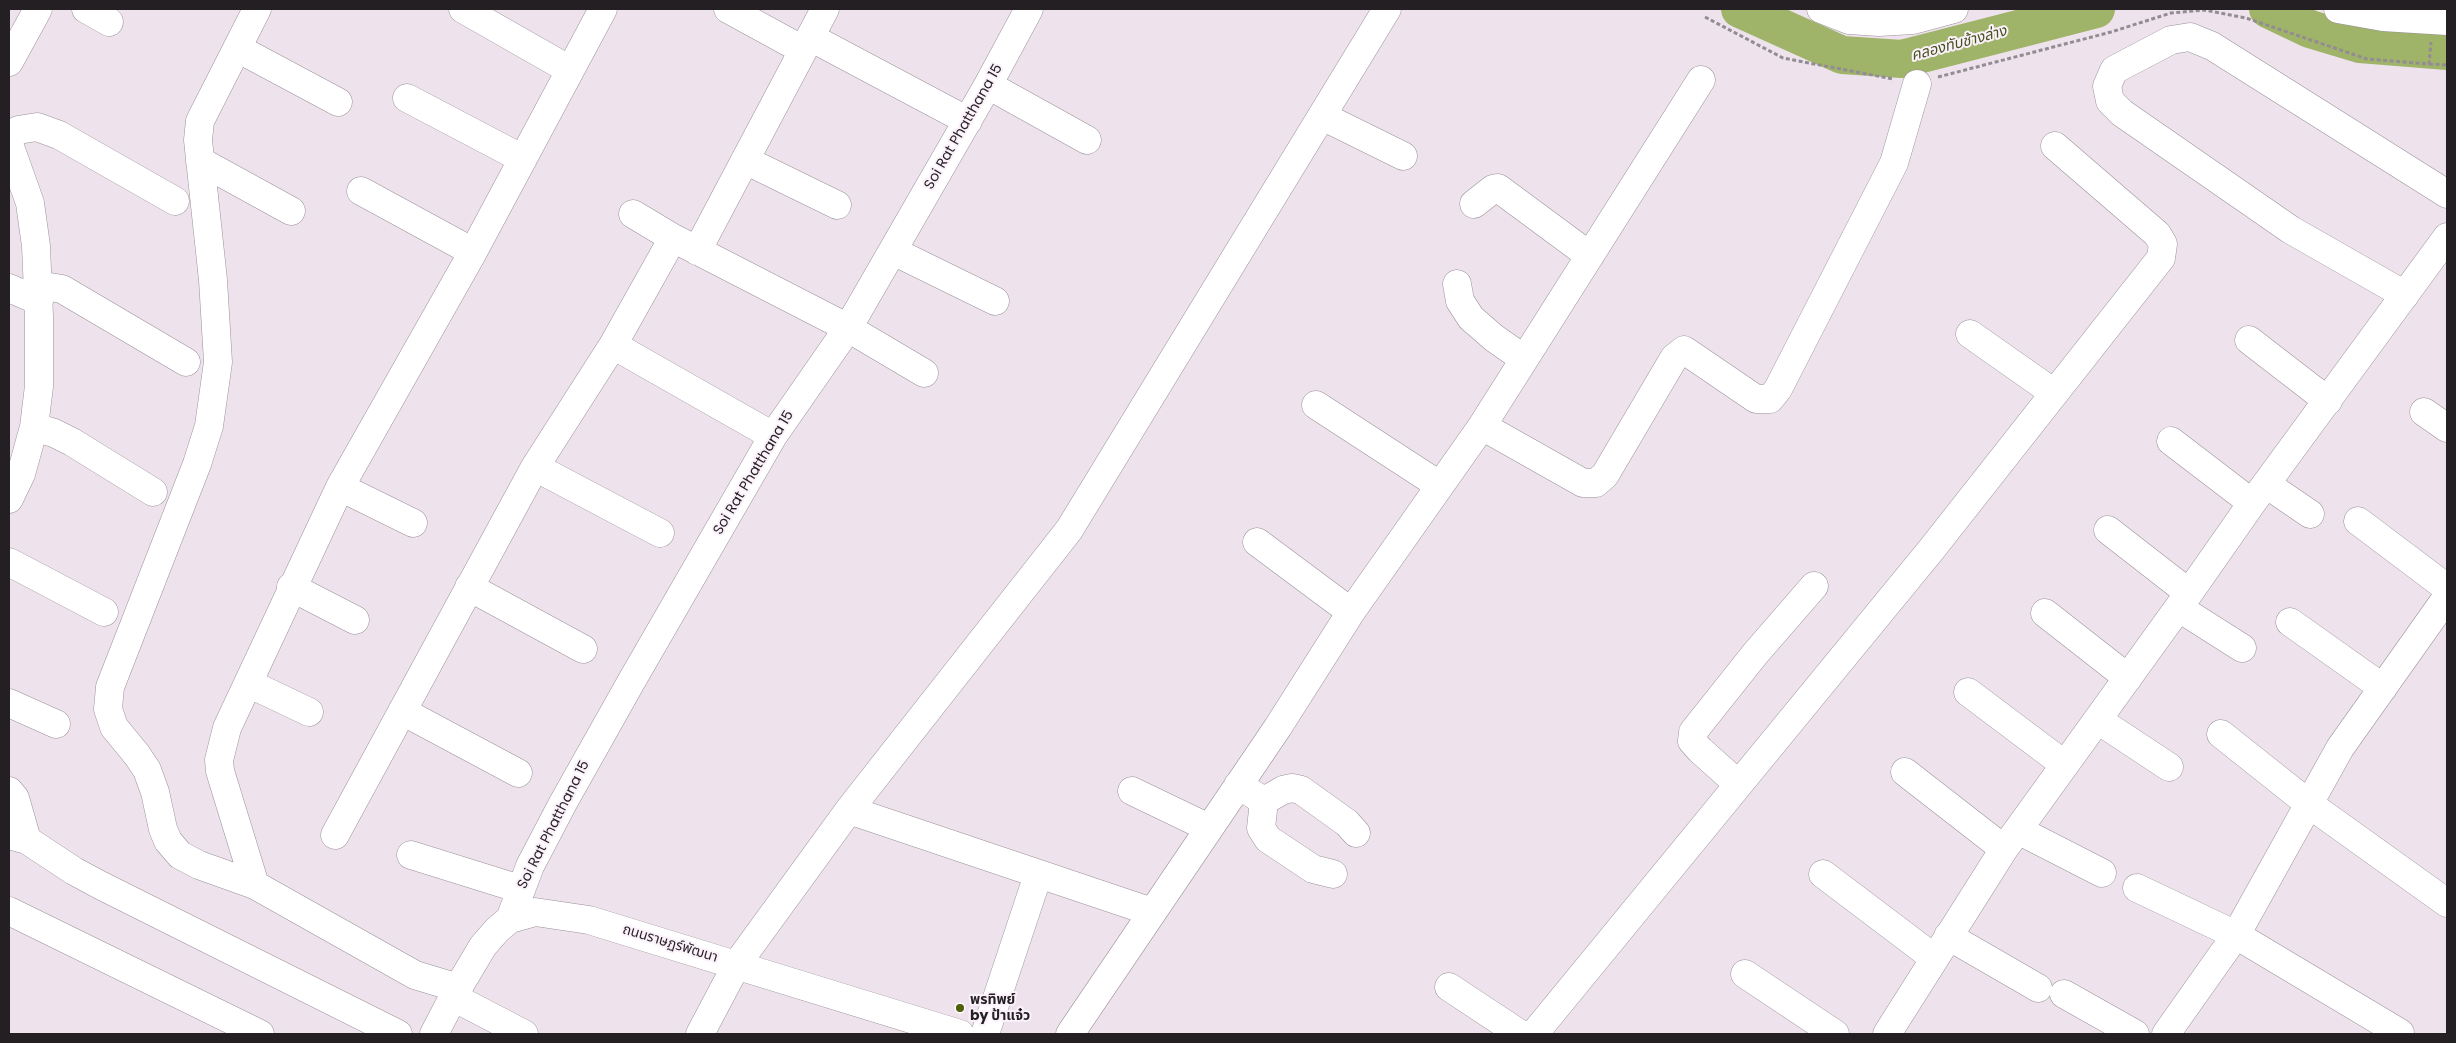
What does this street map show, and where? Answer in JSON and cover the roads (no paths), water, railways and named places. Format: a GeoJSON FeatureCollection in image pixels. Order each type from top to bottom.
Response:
{"type":"FeatureCollection","features":[{"type":"Feature","properties":{"kind":"street"},"geometry":{"type":"LineString","coordinates":[[9,62],[38,9]]}},
{"type":"Feature","properties":{"kind":"street"},"geometry":{"type":"LineString","coordinates":[[86,9],[109,22]]}},
{"type":"Feature","properties":{"kind":"street"},"geometry":{"type":"LineString","coordinates":[[257,9],[200,121],[198,140],[213,280],[218,362],[209,426],[197,464],[110,687],[108,709],[114,727],[137,755],[146,770],[155,792],[163,829],[168,841],[180,854],[200,865],[255,885],[415,975],[456,992],[524,1034]]}},
{"type":"Feature","properties":{"kind":"street"},"geometry":{"type":"LineString","coordinates":[[463,9],[570,70]]}},
{"type":"Feature","properties":{"kind":"street"},"geometry":{"type":"LineString","coordinates":[[255,885],[220,772],[219,760],[227,728],[340,487],[473,252],[603,9]]}},
{"type":"Feature","properties":{"kind":"street"},"geometry":{"type":"LineString","coordinates":[[728,9],[807,43],[968,121]]}},
{"type":"Feature","properties":{"kind":"street"},"geometry":{"type":"LineString","coordinates":[[697,251],[825,9]]}},
{"type":"Feature","properties":{"kind":"street","name":"Soi Rat Phatthana 15"},"geometry":{"type":"LineString","coordinates":[[510,919],[520,890],[563,803],[773,436],[848,328],[968,121],[1028,9]]}},
{"type":"Feature","properties":{"kind":"street"},"geometry":{"type":"LineString","coordinates":[[700,1034],[737,964],[849,810],[1069,530],[1387,9]]}},
{"type":"Feature","properties":{"kind":"street"},"geometry":{"type":"LineString","coordinates":[[1821,9],[1849,20],[1878,22],[1913,20],[1954,9]]}},
{"type":"Feature","properties":{"kind":"street"},"geometry":{"type":"LineString","coordinates":[[2338,9],[2383,17],[2432,22]]}},
{"type":"Feature","properties":{"kind":"street"},"geometry":{"type":"LineString","coordinates":[[2405,295],[2291,230],[2122,113],[2110,101],[2107,86],[2114,70],[2171,40],[2190,38],[2212,46],[2447,194]]}},
{"type":"Feature","properties":{"kind":"street"},"geometry":{"type":"LineString","coordinates":[[237,48],[338,102]]}},
{"type":"Feature","properties":{"kind":"street"},"geometry":{"type":"LineString","coordinates":[[1070,1034],[1238,785],[1351,612],[1482,426],[1702,80]]}},
{"type":"Feature","properties":{"kind":"street"},"geometry":{"type":"LineString","coordinates":[[1482,426],[1583,483],[1596,483],[1605,475],[1674,358],[1684,350],[1756,399],[1770,399],[1782,380],[1894,164],[1917,84]]}},
{"type":"Feature","properties":{"kind":"street"},"geometry":{"type":"LineString","coordinates":[[988,85],[1087,140]]}},
{"type":"Feature","properties":{"kind":"street"},"geometry":{"type":"LineString","coordinates":[[407,98],[523,159]]}},
{"type":"Feature","properties":{"kind":"street"},"geometry":{"type":"LineString","coordinates":[[1322,116],[1402,156]]}},
{"type":"Feature","properties":{"kind":"street"},"geometry":{"type":"LineString","coordinates":[[9,138],[18,130],[37,127],[59,135],[175,201]]}},
{"type":"Feature","properties":{"kind":"street"},"geometry":{"type":"LineString","coordinates":[[9,144],[30,203],[38,293],[39,386],[34,427],[18,451],[9,499]]}},
{"type":"Feature","properties":{"kind":"street"},"geometry":{"type":"LineString","coordinates":[[1534,1034],[1924,557],[2161,258],[2163,244],[2158,234],[2055,146]]}},
{"type":"Feature","properties":{"kind":"street"},"geometry":{"type":"LineString","coordinates":[[745,160],[837,205]]}},
{"type":"Feature","properties":{"kind":"street"},"geometry":{"type":"LineString","coordinates":[[200,161],[291,211]]}},
{"type":"Feature","properties":{"kind":"street"},"geometry":{"type":"LineString","coordinates":[[1474,204],[1493,189],[1498,188],[1590,256]]}},
{"type":"Feature","properties":{"kind":"street"},"geometry":{"type":"LineString","coordinates":[[361,191],[473,252]]}},
{"type":"Feature","properties":{"kind":"street"},"geometry":{"type":"LineString","coordinates":[[633,214],[697,251],[848,328],[924,373]]}},
{"type":"Feature","properties":{"kind":"street"},"geometry":{"type":"LineString","coordinates":[[1887,1034],[2011,839],[2259,494],[2447,237]]}},
{"type":"Feature","properties":{"kind":"street"},"geometry":{"type":"LineString","coordinates":[[335,835],[535,467],[613,345],[673,238]]}},
{"type":"Feature","properties":{"kind":"street"},"geometry":{"type":"LineString","coordinates":[[893,251],[995,301]]}},
{"type":"Feature","properties":{"kind":"street"},"geometry":{"type":"LineString","coordinates":[[1456,284],[1460,301],[1471,318],[1494,338],[1524,359]]}},
{"type":"Feature","properties":{"kind":"street"},"geometry":{"type":"LineString","coordinates":[[9,288],[38,293],[62,289],[186,362]]}},
{"type":"Feature","properties":{"kind":"street"},"geometry":{"type":"LineString","coordinates":[[1970,334],[2054,393]]}},
{"type":"Feature","properties":{"kind":"street"},"geometry":{"type":"LineString","coordinates":[[2249,340],[2328,401]]}},
{"type":"Feature","properties":{"kind":"street"},"geometry":{"type":"LineString","coordinates":[[613,345],[773,436]]}},
{"type":"Feature","properties":{"kind":"street"},"geometry":{"type":"LineString","coordinates":[[1316,406],[1439,486]]}},
{"type":"Feature","properties":{"kind":"street"},"geometry":{"type":"LineString","coordinates":[[2424,412],[2447,428]]}},
{"type":"Feature","properties":{"kind":"street"},"geometry":{"type":"LineString","coordinates":[[34,427],[54,433],[72,442],[153,492]]}},
{"type":"Feature","properties":{"kind":"street"},"geometry":{"type":"LineString","coordinates":[[2171,441],[2259,494],[2310,514]]}},
{"type":"Feature","properties":{"kind":"street"},"geometry":{"type":"LineString","coordinates":[[535,467],[660,533]]}},
{"type":"Feature","properties":{"kind":"street"},"geometry":{"type":"LineString","coordinates":[[340,487],[413,524]]}},
{"type":"Feature","properties":{"kind":"street"},"geometry":{"type":"LineString","coordinates":[[2358,521],[2447,588]]}},
{"type":"Feature","properties":{"kind":"street"},"geometry":{"type":"LineString","coordinates":[[2108,530],[2184,600],[2242,648]]}},
{"type":"Feature","properties":{"kind":"street"},"geometry":{"type":"LineString","coordinates":[[1257,542],[1351,612]]}},
{"type":"Feature","properties":{"kind":"street"},"geometry":{"type":"LineString","coordinates":[[9,562],[104,612]]}},
{"type":"Feature","properties":{"kind":"street"},"geometry":{"type":"LineString","coordinates":[[1738,784],[1692,741],[1693,732],[1755,654],[1814,586]]}},
{"type":"Feature","properties":{"kind":"street"},"geometry":{"type":"LineString","coordinates":[[292,587],[355,620]]}},
{"type":"Feature","properties":{"kind":"street"},"geometry":{"type":"LineString","coordinates":[[469,587],[584,649]]}},
{"type":"Feature","properties":{"kind":"street"},"geometry":{"type":"LineString","coordinates":[[2166,1034],[2236,935],[2340,748],[2447,597]]}},
{"type":"Feature","properties":{"kind":"street"},"geometry":{"type":"LineString","coordinates":[[2044,613],[2128,678]]}},
{"type":"Feature","properties":{"kind":"street"},"geometry":{"type":"LineString","coordinates":[[2290,622],[2383,688]]}},
{"type":"Feature","properties":{"kind":"street"},"geometry":{"type":"LineString","coordinates":[[248,683],[309,712]]}},
{"type":"Feature","properties":{"kind":"street"},"geometry":{"type":"LineString","coordinates":[[1968,692],[2065,764]]}},
{"type":"Feature","properties":{"kind":"street"},"geometry":{"type":"LineString","coordinates":[[9,703],[56,724]]}},
{"type":"Feature","properties":{"kind":"street"},"geometry":{"type":"LineString","coordinates":[[402,711],[518,773]]}},
{"type":"Feature","properties":{"kind":"street"},"geometry":{"type":"LineString","coordinates":[[2098,720],[2169,767]]}},
{"type":"Feature","properties":{"kind":"street"},"geometry":{"type":"LineString","coordinates":[[2221,734],[2309,804],[2447,904]]}},
{"type":"Feature","properties":{"kind":"street"},"geometry":{"type":"LineString","coordinates":[[1905,772],[2011,839],[2102,873]]}},
{"type":"Feature","properties":{"kind":"street"},"geometry":{"type":"LineString","coordinates":[[1238,785],[1264,801]]}},
{"type":"Feature","properties":{"kind":"street"},"geometry":{"type":"LineString","coordinates":[[1264,801],[1283,790],[1292,788],[1301,790],[1347,823],[1356,833]]}},
{"type":"Feature","properties":{"kind":"street"},"geometry":{"type":"LineString","coordinates":[[9,790],[15,798],[18,837],[100,885],[398,1034]]}},
{"type":"Feature","properties":{"kind":"street"},"geometry":{"type":"LineString","coordinates":[[1132,791],[1209,828]]}},
{"type":"Feature","properties":{"kind":"street"},"geometry":{"type":"LineString","coordinates":[[1264,801],[1261,828],[1268,839],[1313,869],[1333,874]]}},
{"type":"Feature","properties":{"kind":"street"},"geometry":{"type":"LineString","coordinates":[[849,810],[1152,912]]}},
{"type":"Feature","properties":{"kind":"street"},"geometry":{"type":"LineString","coordinates":[[411,855],[520,890]]}},
{"type":"Feature","properties":{"kind":"street"},"geometry":{"type":"LineString","coordinates":[[1823,874],[1934,958]]}},
{"type":"Feature","properties":{"kind":"street"},"geometry":{"type":"LineString","coordinates":[[985,1034],[1038,875]]}},
{"type":"Feature","properties":{"kind":"street"},"geometry":{"type":"LineString","coordinates":[[2137,888],[2236,935],[2400,1033]]}},
{"type":"Feature","properties":{"kind":"street"},"geometry":{"type":"LineString","coordinates":[[9,911],[260,1034]]}},
{"type":"Feature","properties":{"kind":"street","name":"ถนนราษฏร์พัฒนา"},"geometry":{"type":"LineString","coordinates":[[434,1034],[483,946],[510,919],[534,912],[581,918],[737,964],[960,1034]]}},
{"type":"Feature","properties":{"kind":"street"},"geometry":{"type":"LineString","coordinates":[[1948,936],[2038,988]]}},
{"type":"Feature","properties":{"kind":"street"},"geometry":{"type":"LineString","coordinates":[[1745,974],[1834,1034]]}},
{"type":"Feature","properties":{"kind":"street"},"geometry":{"type":"LineString","coordinates":[[1449,987],[1520,1034]]}},
{"type":"Feature","properties":{"kind":"street"},"geometry":{"type":"LineString","coordinates":[[2064,994],[2135,1034]]}},
{"type":"Feature","properties":{"kind":"waterway","name":"คลองทับช้างล่าง"},"geometry":{"type":"LineString","coordinates":[[1740,9],[1842,55],[1902,59],[2096,9]]}},
{"type":"Feature","properties":{"kind":"waterway","name":"คลองทับช้างล่าง"},"geometry":{"type":"LineString","coordinates":[[2268,9],[2310,29],[2360,44],[2447,51]]}},
{"type":"Feature","properties":{"kind":"place","name":"พรทิพย์ by ป้าแจ๋ว"},"geometry":{"type":"Point","coordinates":[960,1008]}}]}
